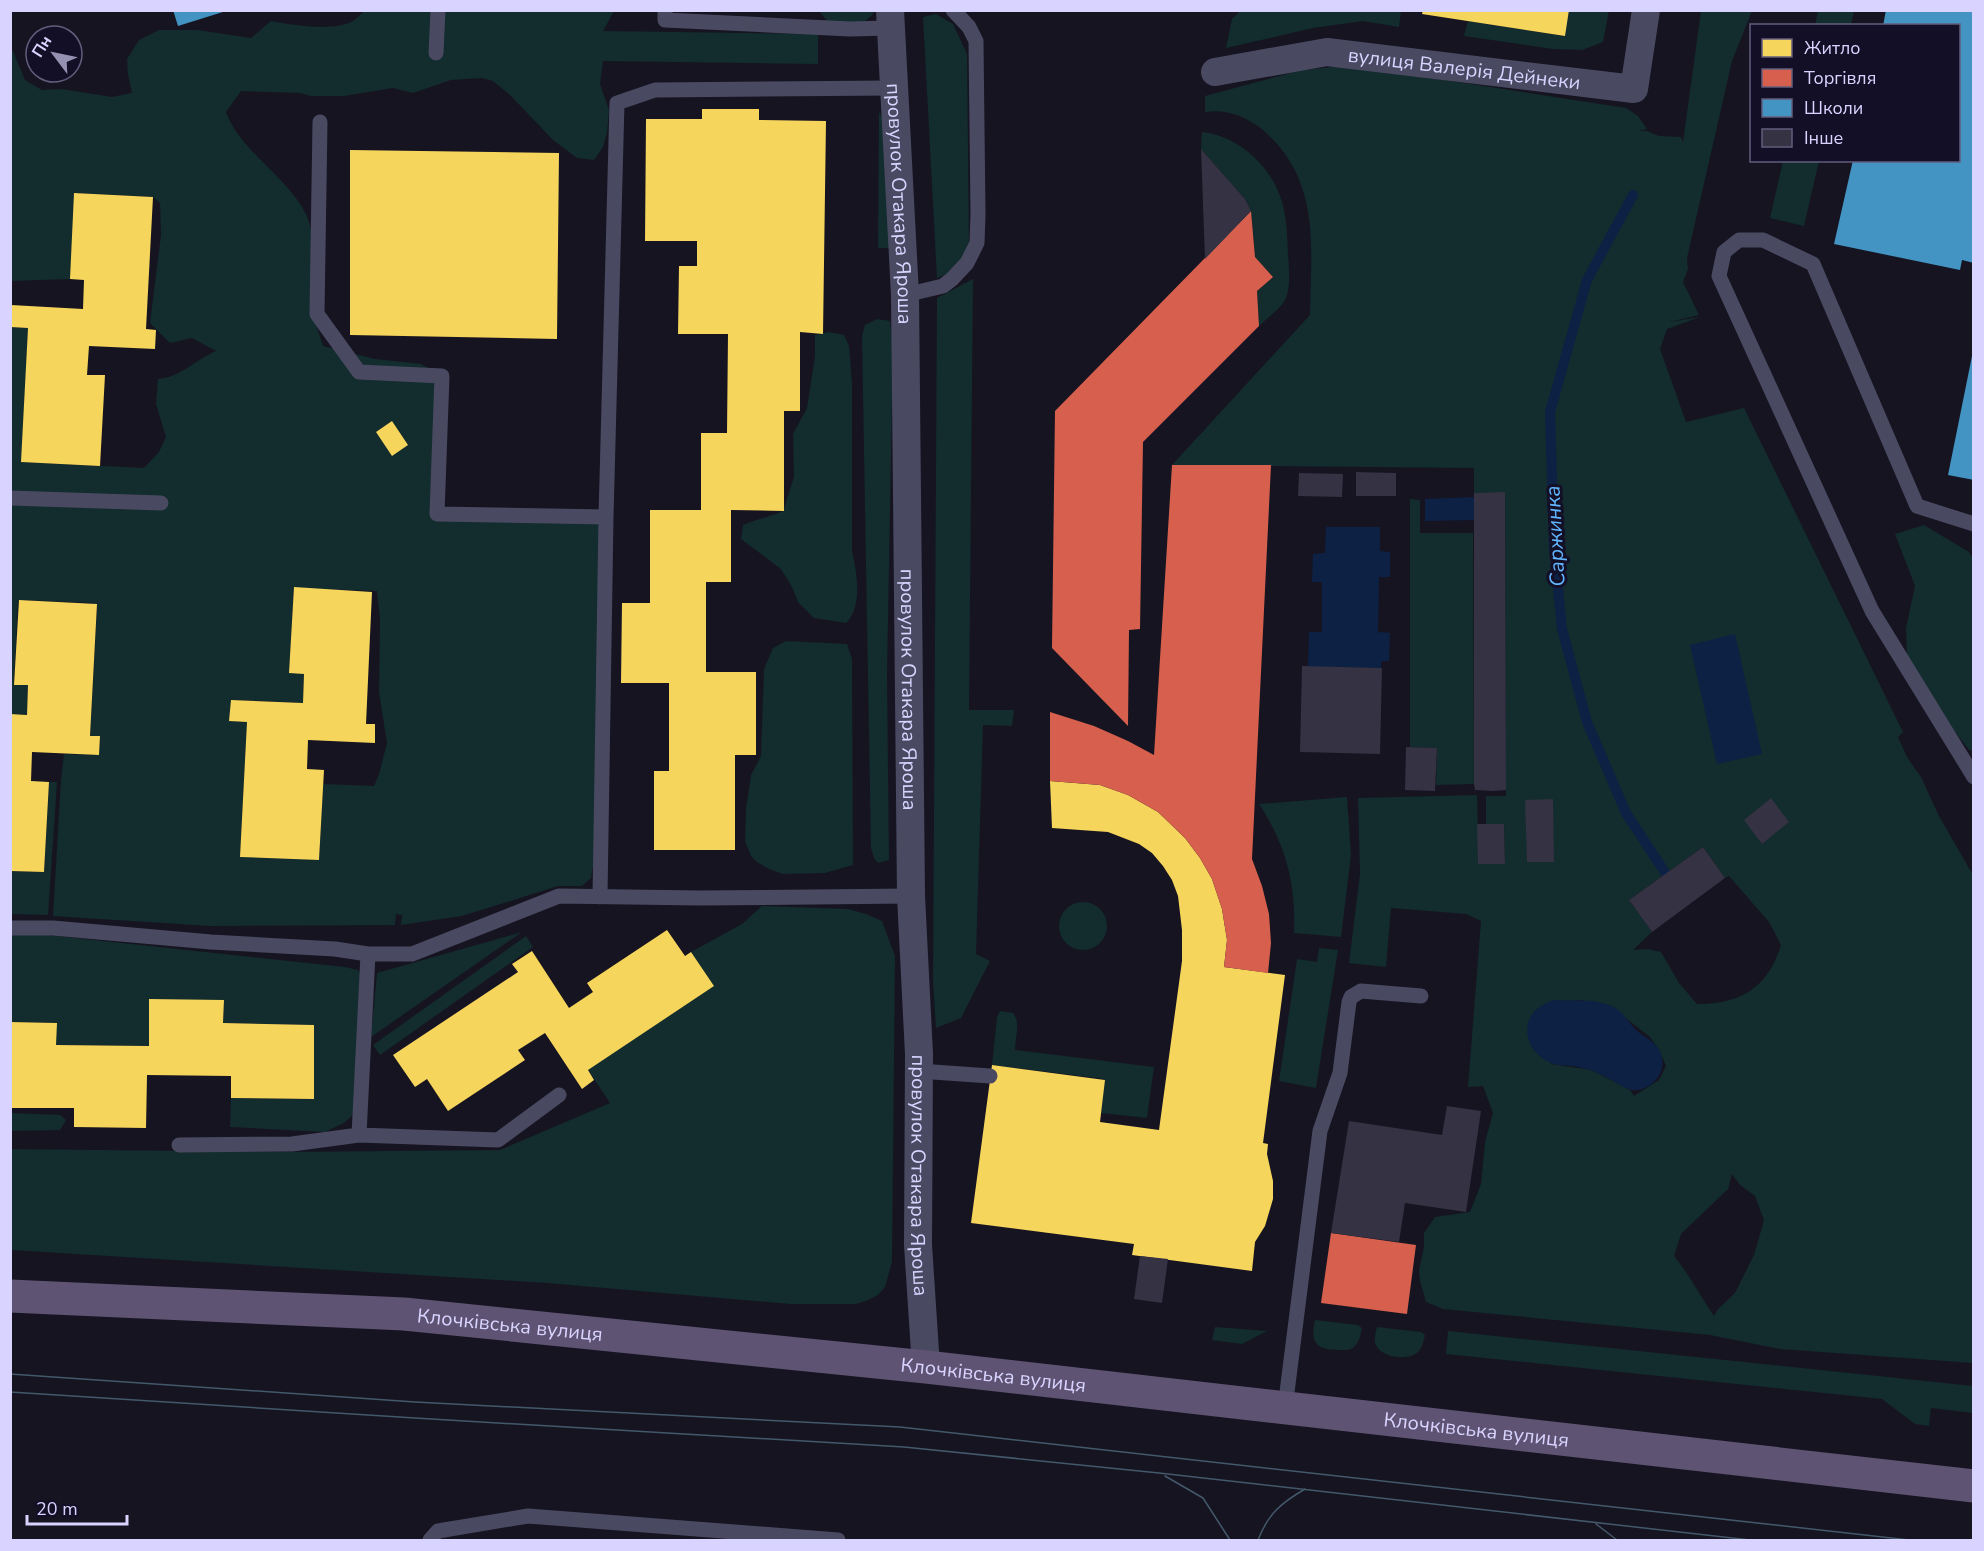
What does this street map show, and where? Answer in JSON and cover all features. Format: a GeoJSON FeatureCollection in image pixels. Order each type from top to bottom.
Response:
{"type":"FeatureCollection","features":[{"type":"Feature","properties":{"kind":"main road","name":"Клочківська вулиця"},"geometry":{"type":"LineString","coordinates":[[10,1296],[404,1314],[926,1367],[1974,1486]]}},
{"type":"Feature","properties":{"kind":"street","name":"вулиця Валерія Дейнеки"},"geometry":{"type":"LineString","coordinates":[[1215,72],[1327,52],[1634,89],[1646,10]]}},
{"type":"Feature","properties":{"kind":"street","name":"провулок Отакара Яроша"},"geometry":{"type":"LineString","coordinates":[[890,19],[905,295],[911,896],[919,1071],[918,1255],[926,1367]]}},
{"type":"Feature","properties":{"kind":"lane"},"geometry":{"type":"LineString","coordinates":[[436,53],[438,10]]}},
{"type":"Feature","properties":{"kind":"lane"},"geometry":{"type":"LineString","coordinates":[[665,10],[665,20],[850,29],[890,19]]}},
{"type":"Feature","properties":{"kind":"lane"},"geometry":{"type":"LineString","coordinates":[[905,295],[943,286],[967,263],[976,243],[978,203],[976,41],[969,27],[953,10]]}},
{"type":"Feature","properties":{"kind":"lane"},"geometry":{"type":"LineString","coordinates":[[600,897],[606,517],[617,103],[655,90],[893,88]]}},
{"type":"Feature","properties":{"kind":"lane"},"geometry":{"type":"LineString","coordinates":[[320,122],[317,314],[359,372],[442,376],[437,514],[606,517]]}},
{"type":"Feature","properties":{"kind":"lane"},"geometry":{"type":"LineString","coordinates":[[1974,524],[1917,506],[1813,264],[1763,240],[1739,240],[1724,252],[1719,276],[1872,611],[1974,777]]}},
{"type":"Feature","properties":{"kind":"lane"},"geometry":{"type":"LineString","coordinates":[[10,498],[161,503]]}},
{"type":"Feature","properties":{"kind":"lane"},"geometry":{"type":"LineString","coordinates":[[10,928],[53,928],[211,942],[335,948],[368,954],[412,954],[559,896],[700,898],[911,896]]}},
{"type":"Feature","properties":{"kind":"lane"},"geometry":{"type":"LineString","coordinates":[[359,1135],[368,954]]}},
{"type":"Feature","properties":{"kind":"lane"},"geometry":{"type":"LineString","coordinates":[[1285,1408],[1320,1131],[1340,1073],[1349,1002],[1351,997],[1361,991],[1421,996]]}},
{"type":"Feature","properties":{"kind":"lane"},"geometry":{"type":"LineString","coordinates":[[919,1071],[990,1076]]}},
{"type":"Feature","properties":{"kind":"lane"},"geometry":{"type":"LineString","coordinates":[[179,1144],[292,1144],[359,1135],[498,1140],[559,1095]]}},
{"type":"Feature","properties":{"kind":"lane"},"geometry":{"type":"LineString","coordinates":[[430,1540],[438,1531],[528,1516],[838,1540]]}},
{"type":"Feature","properties":{"kind":"green space"},"geometry":{"type":"Polygon","coordinates":[[[1818,10],[1854,11],[1851,24],[1815,24],[1818,10]]]}},
{"type":"Feature","properties":{"kind":"green space"},"geometry":{"type":"Polygon","coordinates":[[[364,11],[614,11],[603,31],[818,34],[818,64],[603,61],[600,84],[609,110],[607,133],[603,147],[594,160],[577,158],[553,140],[510,95],[493,81],[482,78],[451,80],[413,93],[393,88],[344,96],[241,91],[226,112],[242,139],[298,200],[306,214],[313,248],[314,311],[323,346],[375,359],[421,364],[442,376],[437,514],[602,517],[596,847],[591,878],[582,886],[558,886],[462,916],[401,925],[402,915],[396,914],[395,925],[210,926],[53,916],[64,754],[99,755],[100,737],[90,736],[97,608],[93,603],[23,600],[18,603],[14,685],[28,685],[27,715],[11,714],[11,327],[28,328],[22,462],[144,468],[159,452],[166,437],[156,404],[158,379],[181,372],[216,351],[192,338],[170,343],[150,323],[161,235],[160,203],[153,197],[75,193],[70,279],[11,281],[10,44],[24,78],[24,84],[32,84],[42,90],[62,89],[112,97],[132,93],[127,59],[139,40],[159,30],[198,30],[251,38],[271,21],[324,27],[353,21],[364,11]],[[294,588],[289,672],[304,674],[303,703],[238,700],[230,707],[230,721],[247,722],[240,856],[319,860],[323,784],[374,786],[387,743],[379,692],[380,619],[377,591],[294,588]]]}},
{"type":"Feature","properties":{"kind":"green space"},"geometry":{"type":"Polygon","coordinates":[[[819,11],[875,11],[861,23],[833,28],[819,11]]]}},
{"type":"Feature","properties":{"kind":"green space"},"geometry":{"type":"Polygon","coordinates":[[[1240,11],[1401,11],[1399,27],[1363,21],[1313,28],[1226,48],[1232,19],[1240,11]]]}},
{"type":"Feature","properties":{"kind":"green space"},"geometry":{"type":"Polygon","coordinates":[[[1569,11],[1609,11],[1603,42],[1582,50],[1553,49],[1464,36],[1468,21],[1564,36],[1569,11]]]}},
{"type":"Feature","properties":{"kind":"green space"},"geometry":{"type":"Polygon","coordinates":[[[1701,11],[1752,11],[1732,61],[1687,258],[1688,269],[1683,282],[1699,315],[1669,322],[1700,317],[1667,329],[1660,349],[1686,422],[1744,408],[1903,732],[1898,737],[1907,757],[1921,777],[1939,816],[1973,875],[1973,1363],[1780,1349],[1710,1335],[1443,1309],[1426,1302],[1419,1270],[1424,1247],[1424,1233],[1435,1217],[1470,1212],[1481,1184],[1485,1142],[1493,1113],[1483,1086],[1468,1087],[1481,921],[1466,914],[1391,908],[1386,967],[1349,963],[1360,874],[1358,798],[1477,795],[1479,864],[1505,864],[1504,824],[1486,824],[1486,796],[1506,796],[1505,493],[1474,493],[1474,468],[1172,465],[1310,315],[1309,216],[1304,193],[1295,171],[1282,150],[1258,126],[1229,113],[1205,112],[1205,96],[1298,71],[1347,65],[1626,108],[1638,116],[1647,129],[1638,131],[1647,131],[1659,136],[1681,137],[1683,142],[1701,11]],[[1703,847],[1629,900],[1652,932],[1633,950],[1648,949],[1661,952],[1679,983],[1697,1004],[1726,1001],[1750,991],[1768,972],[1781,945],[1769,922],[1729,876],[1725,878],[1703,847]],[[1580,1000],[1546,1003],[1551,1064],[1592,1070],[1630,1090],[1634,1096],[1659,1080],[1666,1066],[1650,1037],[1609,1005],[1580,1000]],[[1732,1174],[1728,1189],[1681,1234],[1674,1256],[1714,1316],[1735,1293],[1754,1255],[1764,1220],[1755,1196],[1740,1185],[1732,1174]]]}},
{"type":"Feature","properties":{"kind":"green space"},"geometry":{"type":"Polygon","coordinates":[[[936,14],[953,24],[967,54],[969,244],[954,269],[937,278],[923,17],[936,14]]]}},
{"type":"Feature","properties":{"kind":"green space"},"geometry":{"type":"Polygon","coordinates":[[[879,112],[891,133],[891,248],[878,248],[879,112]]]}},
{"type":"Feature","properties":{"kind":"green space"},"geometry":{"type":"Polygon","coordinates":[[[1202,132],[1227,139],[1250,153],[1268,173],[1282,203],[1287,233],[1289,271],[1287,296],[1277,310],[1259,326],[1257,291],[1273,277],[1255,257],[1251,211],[1245,199],[1201,149],[1202,132]]]}},
{"type":"Feature","properties":{"kind":"green space"},"geometry":{"type":"Polygon","coordinates":[[[1783,162],[1819,162],[1804,226],[1770,218],[1783,162]]]}},
{"type":"Feature","properties":{"kind":"green space"},"geometry":{"type":"Polygon","coordinates":[[[973,279],[969,710],[1014,710],[1012,726],[983,725],[976,954],[990,961],[961,1018],[936,1028],[933,982],[937,298],[973,279]]]}},
{"type":"Feature","properties":{"kind":"green space"},"geometry":{"type":"Polygon","coordinates":[[[877,319],[890,321],[893,346],[887,675],[889,860],[878,863],[871,848],[862,336],[865,325],[877,319]]]}},
{"type":"Feature","properties":{"kind":"green space"},"geometry":{"type":"Polygon","coordinates":[[[829,332],[844,335],[849,346],[852,383],[852,551],[856,569],[857,599],[855,608],[846,623],[814,618],[798,602],[781,569],[741,539],[743,525],[783,511],[794,477],[793,434],[807,408],[815,356],[815,335],[829,332]]]}},
{"type":"Feature","properties":{"kind":"green space"},"geometry":{"type":"Polygon","coordinates":[[[1410,499],[1420,500],[1420,533],[1473,533],[1474,784],[1436,785],[1437,748],[1410,747],[1410,499]]]}},
{"type":"Feature","properties":{"kind":"green space"},"geometry":{"type":"Polygon","coordinates":[[[1924,525],[1969,552],[1973,559],[1973,751],[1969,750],[1931,701],[1907,656],[1906,628],[1915,586],[1895,534],[1924,525]]]}},
{"type":"Feature","properties":{"kind":"green space"},"geometry":{"type":"Polygon","coordinates":[[[786,641],[847,644],[852,659],[853,865],[825,873],[783,874],[769,869],[751,856],[745,841],[746,809],[751,775],[761,756],[764,669],[773,648],[786,641]]]}},
{"type":"Feature","properties":{"kind":"green space"},"geometry":{"type":"Polygon","coordinates":[[[49,782],[57,782],[48,915],[11,914],[11,871],[44,872],[49,782]]]}},
{"type":"Feature","properties":{"kind":"green space"},"geometry":{"type":"Polygon","coordinates":[[[1347,797],[1351,855],[1341,937],[1294,933],[1293,898],[1287,866],[1276,835],[1259,804],[1347,797]]]}},
{"type":"Feature","properties":{"kind":"green space"},"geometry":{"type":"Polygon","coordinates":[[[1078,902],[1088,902],[1100,909],[1107,921],[1107,931],[1100,943],[1088,950],[1078,950],[1063,939],[1059,931],[1059,921],[1070,906],[1078,902]]]}},
{"type":"Feature","properties":{"kind":"green space"},"geometry":{"type":"Polygon","coordinates":[[[762,906],[848,909],[866,914],[882,921],[895,956],[892,1262],[885,1287],[878,1295],[868,1300],[856,1304],[790,1304],[547,1283],[11,1250],[10,1149],[280,1152],[500,1150],[610,1103],[588,1070],[691,952],[742,924],[762,906]]]}},
{"type":"Feature","properties":{"kind":"green space"},"geometry":{"type":"Polygon","coordinates":[[[11,931],[358,970],[361,976],[355,1113],[344,1123],[325,1132],[230,1127],[231,1098],[313,1099],[314,1025],[223,1023],[224,1001],[149,999],[149,1046],[56,1045],[56,1023],[11,1022],[11,931]]]}},
{"type":"Feature","properties":{"kind":"green space"},"geometry":{"type":"Polygon","coordinates":[[[522,932],[371,1037],[377,973],[522,932]]]}},
{"type":"Feature","properties":{"kind":"green space"},"geometry":{"type":"Polygon","coordinates":[[[526,936],[533,947],[380,1055],[373,1045],[526,936]]]}},
{"type":"Feature","properties":{"kind":"green space"},"geometry":{"type":"Polygon","coordinates":[[[1319,948],[1338,950],[1316,1088],[1279,1081],[1297,959],[1317,962],[1319,948]]]}},
{"type":"Feature","properties":{"kind":"green space"},"geometry":{"type":"Polygon","coordinates":[[[1000,1011],[1013,1013],[1015,1017],[1017,1026],[1015,1050],[1154,1067],[1147,1118],[1101,1113],[1105,1079],[992,1065],[997,1017],[1000,1011]]]}},
{"type":"Feature","properties":{"kind":"green space"},"geometry":{"type":"Polygon","coordinates":[[[11,1113],[60,1115],[66,1120],[60,1130],[11,1131],[11,1113]]]}},
{"type":"Feature","properties":{"kind":"green space"},"geometry":{"type":"Polygon","coordinates":[[[1315,1320],[1358,1325],[1362,1328],[1358,1342],[1353,1348],[1347,1350],[1330,1350],[1319,1346],[1313,1334],[1315,1320]]]}},
{"type":"Feature","properties":{"kind":"green space"},"geometry":{"type":"Polygon","coordinates":[[[1215,1327],[1267,1331],[1242,1344],[1212,1340],[1215,1327]]]}},
{"type":"Feature","properties":{"kind":"green space"},"geometry":{"type":"Polygon","coordinates":[[[1377,1327],[1421,1332],[1425,1335],[1422,1346],[1418,1352],[1408,1357],[1396,1357],[1383,1353],[1375,1343],[1377,1327]]]}},
{"type":"Feature","properties":{"kind":"green space"},"geometry":{"type":"Polygon","coordinates":[[[1448,1331],[1973,1386],[1973,1413],[1931,1408],[1929,1426],[1915,1424],[1882,1399],[1446,1354],[1448,1331]]]}},
{"type":"Feature","properties":{"kind":"water"},"geometry":{"type":"Polygon","coordinates":[[[1476,497],[1477,520],[1425,521],[1425,499],[1476,497]]]}},
{"type":"Feature","properties":{"kind":"water"},"geometry":{"type":"Polygon","coordinates":[[[1326,527],[1380,527],[1380,551],[1390,552],[1390,577],[1379,577],[1378,632],[1390,633],[1389,661],[1381,661],[1381,668],[1308,667],[1309,632],[1322,632],[1322,582],[1312,582],[1313,554],[1325,553],[1326,527]]]}},
{"type":"Feature","properties":{"kind":"water"},"geometry":{"type":"Polygon","coordinates":[[[1735,634],[1762,754],[1717,764],[1690,645],[1735,634]]]}},
{"type":"Feature","properties":{"kind":"water"},"geometry":{"type":"Polygon","coordinates":[[[1554,1000],[1603,1003],[1617,1009],[1659,1050],[1662,1065],[1658,1078],[1647,1087],[1632,1090],[1591,1070],[1553,1064],[1540,1057],[1529,1042],[1528,1023],[1538,1008],[1554,1000]]]}},
{"type":"Feature","properties":{"kind":"building: Житло"},"geometry":{"type":"Polygon","coordinates":[[[1423,10],[1569,10],[1565,36],[1422,14],[1423,10]]]}},
{"type":"Feature","properties":{"kind":"building: Житло"},"geometry":{"type":"Polygon","coordinates":[[[702,109],[759,109],[759,120],[826,121],[823,334],[800,332],[800,411],[784,411],[784,511],[731,510],[731,582],[706,582],[706,672],[756,672],[756,755],[735,755],[735,850],[654,850],[654,771],[669,771],[669,683],[621,683],[622,603],[650,603],[650,510],[701,510],[701,433],[727,433],[728,334],[678,334],[679,266],[697,266],[697,241],[645,241],[646,119],[702,119],[702,109]]]}},
{"type":"Feature","properties":{"kind":"building: Житло"},"geometry":{"type":"Polygon","coordinates":[[[350,150],[559,153],[557,339],[350,335],[350,150]]]}},
{"type":"Feature","properties":{"kind":"building: Житло"},"geometry":{"type":"Polygon","coordinates":[[[74,193],[153,197],[146,329],[156,330],[155,349],[89,346],[87,375],[105,375],[100,466],[21,462],[28,328],[10,327],[11,305],[83,309],[84,280],[70,279],[74,193]]]}},
{"type":"Feature","properties":{"kind":"building: Житло"},"geometry":{"type":"Polygon","coordinates":[[[392,421],[408,445],[392,456],[376,432],[392,421]]]}},
{"type":"Feature","properties":{"kind":"building: Житло"},"geometry":{"type":"Polygon","coordinates":[[[294,587],[372,592],[366,724],[375,724],[375,743],[308,740],[307,769],[324,770],[319,860],[240,857],[247,722],[229,721],[231,700],[303,703],[304,674],[289,673],[294,587]]]}},
{"type":"Feature","properties":{"kind":"building: Житло"},"geometry":{"type":"Polygon","coordinates":[[[19,600],[97,604],[90,736],[100,736],[99,755],[32,752],[31,781],[49,782],[44,872],[10,871],[10,714],[27,715],[28,685],[14,685],[19,600]]]}},
{"type":"Feature","properties":{"kind":"building: Житло"},"geometry":{"type":"Polygon","coordinates":[[[1050,781],[1100,785],[1128,795],[1158,812],[1185,838],[1212,879],[1222,909],[1227,940],[1224,967],[1285,975],[1263,1143],[1268,1144],[1267,1154],[1273,1181],[1273,1199],[1265,1226],[1255,1242],[1252,1271],[1132,1255],[1134,1244],[971,1223],[992,1065],[1105,1080],[1100,1122],[1159,1130],[1182,961],[1182,930],[1178,896],[1163,866],[1152,853],[1139,844],[1108,832],[1052,828],[1050,781]]]}},
{"type":"Feature","properties":{"kind":"building: Житло"},"geometry":{"type":"Polygon","coordinates":[[[667,930],[685,956],[691,952],[714,986],[588,1070],[594,1080],[582,1089],[545,1033],[518,1050],[525,1060],[448,1111],[427,1079],[415,1087],[393,1055],[518,972],[512,964],[532,951],[569,1008],[593,992],[587,983],[667,930]]]}},
{"type":"Feature","properties":{"kind":"building: Житло"},"geometry":{"type":"Polygon","coordinates":[[[149,999],[224,1000],[223,1023],[314,1025],[314,1099],[231,1098],[231,1076],[147,1075],[146,1128],[74,1127],[74,1108],[10,1108],[10,1022],[57,1023],[56,1045],[149,1046],[149,999]]]}},
{"type":"Feature","properties":{"kind":"building: Торгівля"},"geometry":{"type":"Polygon","coordinates":[[[1251,211],[1255,257],[1273,277],[1257,291],[1259,326],[1143,442],[1140,629],[1129,630],[1128,726],[1052,648],[1055,411],[1251,211]]]}},
{"type":"Feature","properties":{"kind":"building: Торгівля"},"geometry":{"type":"Polygon","coordinates":[[[1172,465],[1271,465],[1252,859],[1269,914],[1271,943],[1268,973],[1224,967],[1227,940],[1222,909],[1212,879],[1185,838],[1158,812],[1128,795],[1100,785],[1050,781],[1050,712],[1094,726],[1154,755],[1172,465]]]}},
{"type":"Feature","properties":{"kind":"building: Торгівля"},"geometry":{"type":"Polygon","coordinates":[[[1331,1233],[1416,1245],[1407,1314],[1321,1303],[1331,1233]]]}},
{"type":"Feature","properties":{"kind":"building: Школи"},"geometry":{"type":"Polygon","coordinates":[[[173,10],[226,10],[226,11],[178,26],[173,10]]]}},
{"type":"Feature","properties":{"kind":"building: Школи"},"geometry":{"type":"Polygon","coordinates":[[[1886,10],[1974,10],[1974,263],[1962,260],[1960,270],[1834,244],[1853,162],[1960,162],[1960,24],[1883,24],[1886,10]]]}},
{"type":"Feature","properties":{"kind":"building: Школи"},"geometry":{"type":"Polygon","coordinates":[[[1972,356],[1974,356],[1974,480],[1948,475],[1972,356]]]}},
{"type":"Feature","properties":{"kind":"building: Інше"},"geometry":{"type":"Polygon","coordinates":[[[1201,149],[1245,199],[1251,211],[1205,259],[1201,149]]]}},
{"type":"Feature","properties":{"kind":"building: Інше"},"geometry":{"type":"Polygon","coordinates":[[[1356,472],[1396,473],[1396,496],[1356,496],[1356,472]]]}},
{"type":"Feature","properties":{"kind":"building: Інше"},"geometry":{"type":"Polygon","coordinates":[[[1299,473],[1343,474],[1342,497],[1298,496],[1299,473]]]}},
{"type":"Feature","properties":{"kind":"building: Інше"},"geometry":{"type":"Polygon","coordinates":[[[1505,492],[1506,790],[1475,790],[1474,493],[1505,492]]]}},
{"type":"Feature","properties":{"kind":"building: Інше"},"geometry":{"type":"Polygon","coordinates":[[[1302,666],[1382,668],[1380,754],[1300,752],[1302,666]]]}},
{"type":"Feature","properties":{"kind":"building: Інше"},"geometry":{"type":"Polygon","coordinates":[[[1406,747],[1437,748],[1435,791],[1405,790],[1406,747]]]}},
{"type":"Feature","properties":{"kind":"building: Інше"},"geometry":{"type":"Polygon","coordinates":[[[1771,798],[1789,822],[1762,844],[1744,820],[1771,798]]]}},
{"type":"Feature","properties":{"kind":"building: Інше"},"geometry":{"type":"Polygon","coordinates":[[[1553,799],[1554,862],[1527,862],[1525,800],[1553,799]]]}},
{"type":"Feature","properties":{"kind":"building: Інше"},"geometry":{"type":"Polygon","coordinates":[[[1477,824],[1504,824],[1505,864],[1478,864],[1477,824]]]}},
{"type":"Feature","properties":{"kind":"building: Інше"},"geometry":{"type":"Polygon","coordinates":[[[1703,847],[1725,878],[1652,932],[1629,900],[1703,847]]]}},
{"type":"Feature","properties":{"kind":"building: Інше"},"geometry":{"type":"Polygon","coordinates":[[[1447,1106],[1481,1111],[1466,1212],[1405,1203],[1399,1242],[1331,1233],[1349,1121],[1442,1135],[1447,1106]]]}},
{"type":"Feature","properties":{"kind":"building: Інше"},"geometry":{"type":"Polygon","coordinates":[[[1140,1256],[1168,1259],[1162,1303],[1134,1299],[1140,1256]]]}},
{"type":"Feature","properties":{"kind":"waterway","name":"Саржинка"},"geometry":{"type":"LineString","coordinates":[[1633,195],[1587,280],[1550,412],[1554,548],[1562,629],[1587,722],[1626,813],[1664,871]]}},
{"type":"Feature","properties":{"kind":"tram line"},"geometry":{"type":"LineString","coordinates":[[10,1374],[415,1402],[900,1427],[1909,1540]]}},
{"type":"Feature","properties":{"kind":"tram line"},"geometry":{"type":"LineString","coordinates":[[10,1392],[904,1447],[1159,1473],[1750,1540]]}},
{"type":"Feature","properties":{"kind":"tram line"},"geometry":{"type":"LineString","coordinates":[[1165,1476],[1203,1498],[1230,1540]]}},
{"type":"Feature","properties":{"kind":"tram line"},"geometry":{"type":"LineString","coordinates":[[1258,1540],[1266,1523],[1276,1510],[1305,1489]]}},
{"type":"Feature","properties":{"kind":"tram line"},"geometry":{"type":"LineString","coordinates":[[1596,1524],[1617,1540]]}}]}
